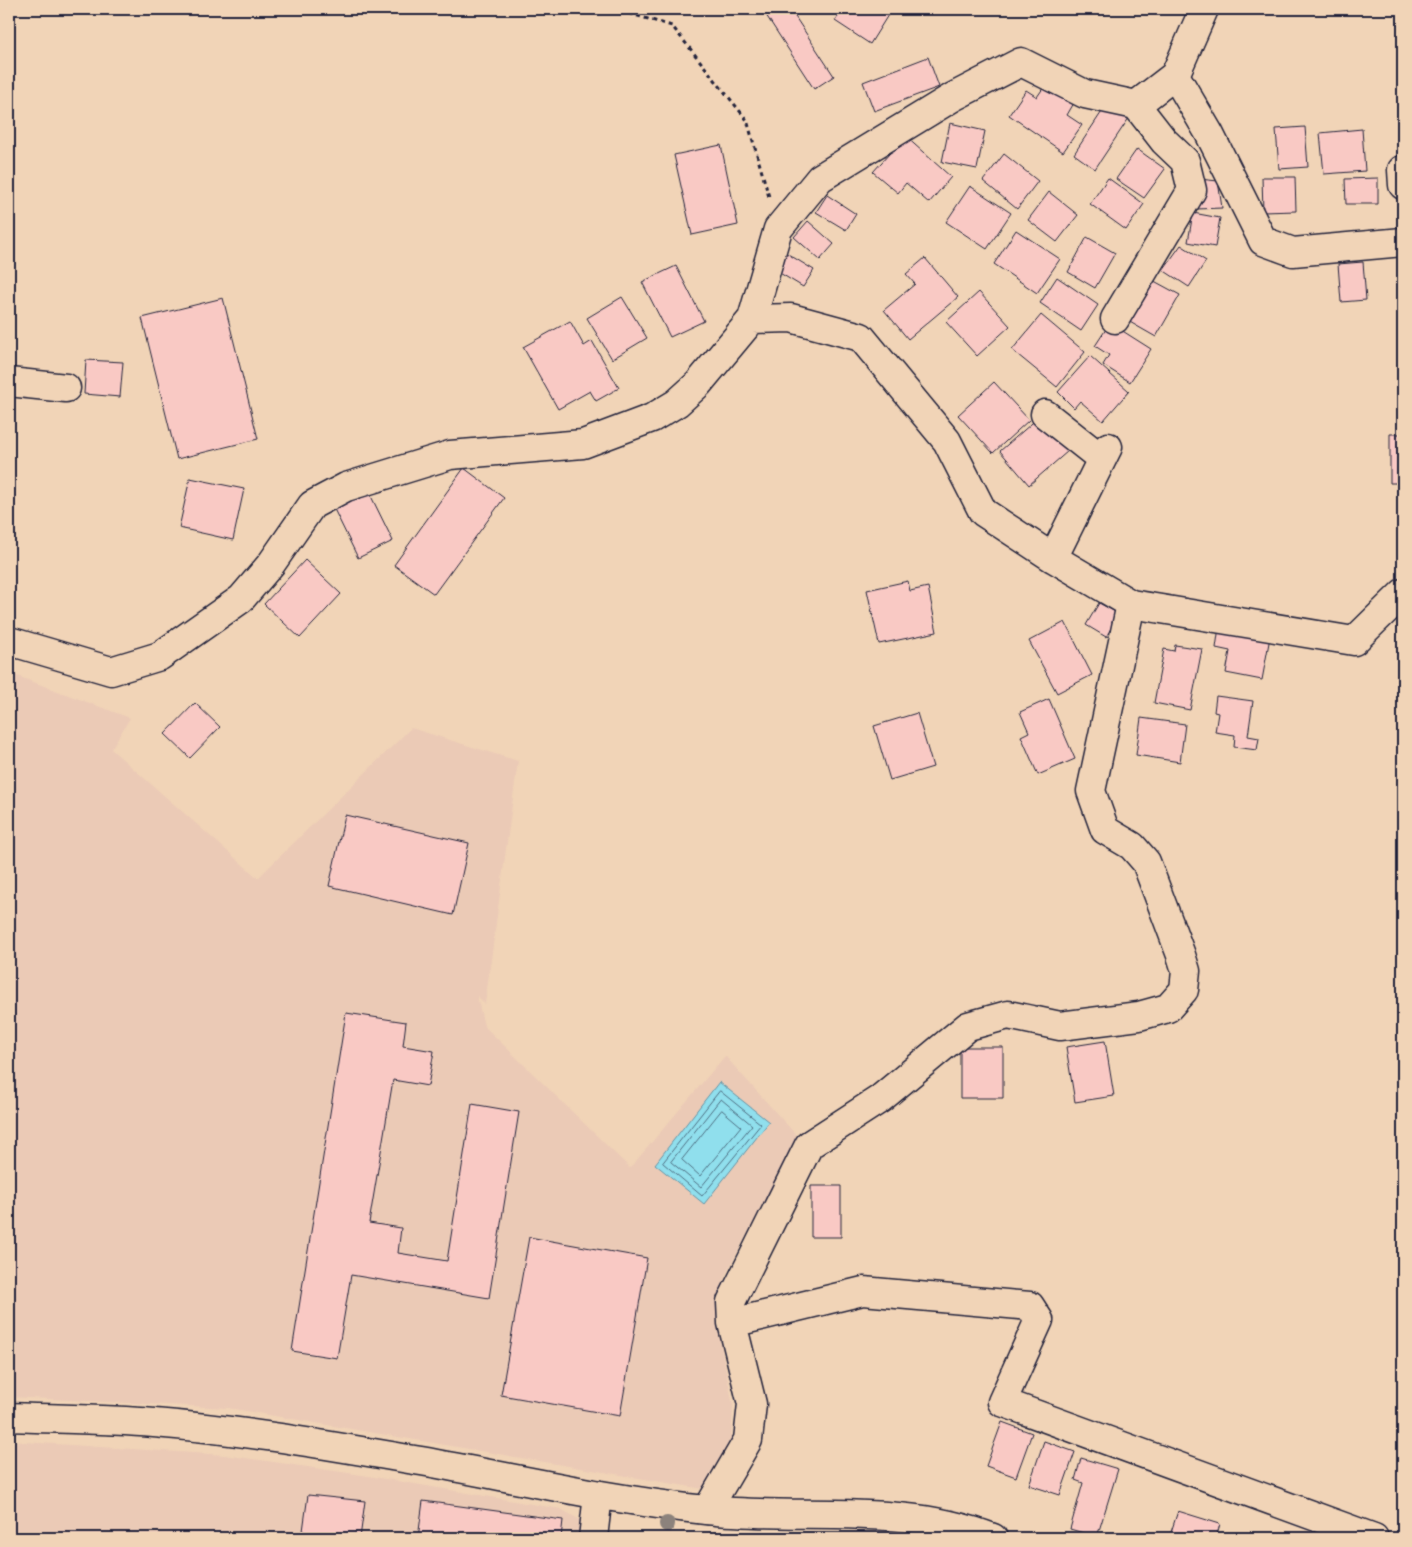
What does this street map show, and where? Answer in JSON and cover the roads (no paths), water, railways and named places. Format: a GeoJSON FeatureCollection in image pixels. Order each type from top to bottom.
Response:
{"type":"FeatureCollection","features":[{"type":"Feature","properties":{"kind":"street"},"geometry":{"type":"LineString","coordinates":[[1136,105],[1176,75],[1204,9]]}},
{"type":"Feature","properties":{"kind":"street"},"geometry":{"type":"LineString","coordinates":[[9,641],[111,671],[160,656],[242,599],[271,564],[312,505],[346,487],[450,455],[583,444],[652,418],[678,403],[698,384],[752,319],[778,229],[820,178],[953,97],[1021,62],[1085,94],[1136,105],[1164,141],[1185,160],[1192,190],[1115,320]]}},
{"type":"Feature","properties":{"kind":"street"},"geometry":{"type":"LineString","coordinates":[[1176,75],[1209,133],[1263,241],[1293,252],[1403,242]]}},
{"type":"Feature","properties":{"kind":"street"},"geometry":{"type":"LineString","coordinates":[[752,319],[791,318],[861,337],[947,441],[984,512],[1053,558],[1131,604],[1354,641],[1403,593]]}},
{"type":"Feature","properties":{"kind":"street"},"geometry":{"type":"LineString","coordinates":[[9,382],[66,388]]}},
{"type":"Feature","properties":{"kind":"street"},"geometry":{"type":"LineString","coordinates":[[1045,414],[1105,453],[1053,558]]}},
{"type":"Feature","properties":{"kind":"street"},"geometry":{"type":"LineString","coordinates":[[708,1510],[748,1440],[752,1404],[732,1323],[732,1302],[809,1145],[880,1099],[968,1026],[1008,1015],[1060,1026],[1139,1016],[1168,1008],[1184,990],[1186,971],[1182,956],[1146,862],[1132,846],[1105,830],[1091,791],[1131,604]]}},
{"type":"Feature","properties":{"kind":"street"},"geometry":{"type":"LineString","coordinates":[[732,1323],[863,1291],[1030,1306],[1039,1320],[1002,1402],[1374,1538]]}},
{"type":"Feature","properties":{"kind":"street"},"geometry":{"type":"LineString","coordinates":[[9,1417],[150,1422],[221,1430],[419,1461],[605,1496],[708,1510],[791,1515],[864,1514],[931,1520],[950,1532],[993,1538]]}},
{"type":"Feature","properties":{"kind":"street"},"geometry":{"type":"LineString","coordinates":[[593,1538],[605,1496]]}},
{"type":"Feature","properties":{"kind":"street"},"geometry":{"type":"LineString","coordinates":[[605,1496],[611,1538]]}},
{"type":"Feature","properties":{"kind":"water"},"geometry":{"type":"Polygon","coordinates":[[[719,1082],[769,1122],[704,1204],[655,1164],[719,1082]]]}}]}
